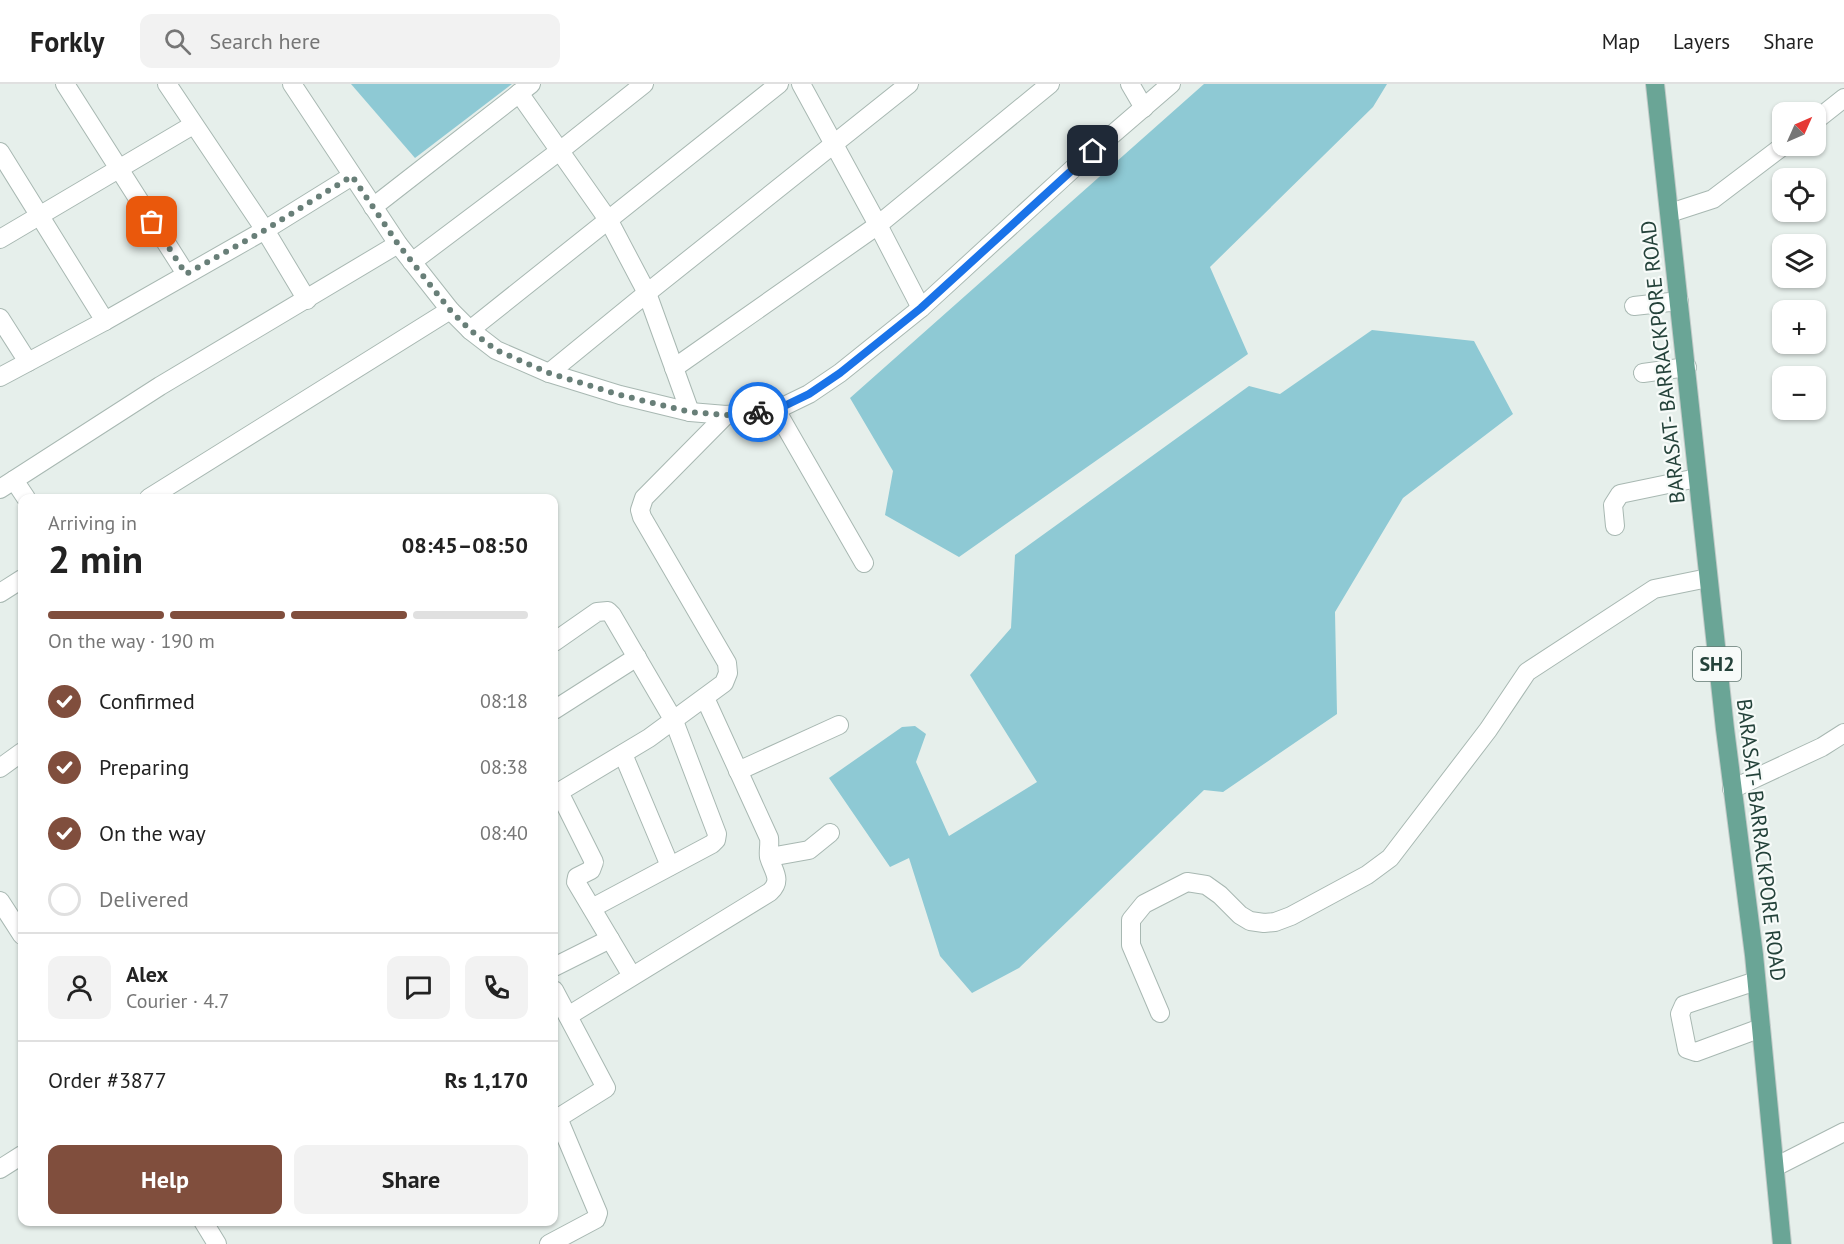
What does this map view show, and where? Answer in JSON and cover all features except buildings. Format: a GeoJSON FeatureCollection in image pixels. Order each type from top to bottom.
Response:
{"type":"FeatureCollection","features":[{"type":"Feature","properties":{"kind":"main road","name":"BARASAT- BARRACKPORE ROAD"},"geometry":{"type":"LineString","coordinates":[[1654,84],[1687,367],[1708,579],[1756,981],[1782,1244]]}},
{"type":"Feature","properties":{"kind":"street"},"geometry":{"type":"LineString","coordinates":[[65,84],[186,274]]}},
{"type":"Feature","properties":{"kind":"street"},"geometry":{"type":"LineString","coordinates":[[167,84],[265,230],[307,300]]}},
{"type":"Feature","properties":{"kind":"street"},"geometry":{"type":"LineString","coordinates":[[292,84],[398,244],[450,310],[470,330],[496,350],[549,373],[620,395],[690,412],[726,415],[776,410],[809,394],[840,373],[921,308],[1077,165],[1172,84]]}},
{"type":"Feature","properties":{"kind":"street"},"geometry":{"type":"LineString","coordinates":[[412,262],[560,151],[644,84]]}},
{"type":"Feature","properties":{"kind":"street"},"geometry":{"type":"LineString","coordinates":[[470,330],[609,222],[778,84]]}},
{"type":"Feature","properties":{"kind":"street"},"geometry":{"type":"LineString","coordinates":[[801,84],[921,308]]}},
{"type":"Feature","properties":{"kind":"street"},"geometry":{"type":"LineString","coordinates":[[549,373],[909,84]]}},
{"type":"Feature","properties":{"kind":"street"},"geometry":{"type":"LineString","coordinates":[[674,368],[878,225],[1050,84]]}},
{"type":"Feature","properties":{"kind":"street"},"geometry":{"type":"LineString","coordinates":[[1130,84],[1144,108]]}},
{"type":"Feature","properties":{"kind":"street"},"geometry":{"type":"LineString","coordinates":[[373,207],[525,88],[560,151],[609,222],[647,293],[690,412]]}},
{"type":"Feature","properties":{"kind":"street"},"geometry":{"type":"LineString","coordinates":[[1826,112],[1844,98]]}},
{"type":"Feature","properties":{"kind":"street"},"geometry":{"type":"LineString","coordinates":[[0,239],[193,124]]}},
{"type":"Feature","properties":{"kind":"street"},"geometry":{"type":"LineString","coordinates":[[0,152],[105,321]]}},
{"type":"Feature","properties":{"kind":"street"},"geometry":{"type":"LineString","coordinates":[[1670,213],[1713,199],[1772,154]]}},
{"type":"Feature","properties":{"kind":"street"},"geometry":{"type":"LineString","coordinates":[[0,377],[105,321],[265,230],[352,176]]}},
{"type":"Feature","properties":{"kind":"street"},"geometry":{"type":"LineString","coordinates":[[21,494],[7,484],[160,386],[398,244]]}},
{"type":"Feature","properties":{"kind":"street"},"geometry":{"type":"LineString","coordinates":[[1634,306],[1679,301]]}},
{"type":"Feature","properties":{"kind":"street"},"geometry":{"type":"LineString","coordinates":[[156,494],[450,310]]}},
{"type":"Feature","properties":{"kind":"street"},"geometry":{"type":"LineString","coordinates":[[0,318],[28,362]]}},
{"type":"Feature","properties":{"kind":"street"},"geometry":{"type":"LineString","coordinates":[[1643,373],[1687,367]]}},
{"type":"Feature","properties":{"kind":"street"},"geometry":{"type":"LineString","coordinates":[[776,410],[864,563]]}},
{"type":"Feature","properties":{"kind":"street"},"geometry":{"type":"LineString","coordinates":[[558,793],[674,721],[724,683],[728,673],[727,663],[640,510],[645,498],[726,415]]}},
{"type":"Feature","properties":{"kind":"street"},"geometry":{"type":"LineString","coordinates":[[1615,526],[1612,505],[1620,494],[1697,478]]}},
{"type":"Feature","properties":{"kind":"street"},"geometry":{"type":"LineString","coordinates":[[1160,1013],[1131,945],[1131,920],[1144,904],[1187,882],[1206,885],[1250,921],[1275,922],[1291,916],[1367,875],[1390,858],[1488,730],[1527,672],[1654,589],[1708,579]]}},
{"type":"Feature","properties":{"kind":"street"},"geometry":{"type":"LineString","coordinates":[[0,593],[18,582]]}},
{"type":"Feature","properties":{"kind":"street"},"geometry":{"type":"LineString","coordinates":[[558,639],[603,610],[612,615],[674,721],[717,834],[712,844],[591,908]]}},
{"type":"Feature","properties":{"kind":"street"},"geometry":{"type":"LineString","coordinates":[[558,707],[637,657]]}},
{"type":"Feature","properties":{"kind":"street"},"geometry":{"type":"LineString","coordinates":[[568,1016],[775,888],[777,877],[770,857],[769,838],[705,698]]}},
{"type":"Feature","properties":{"kind":"street"},"geometry":{"type":"LineString","coordinates":[[738,771],[839,725]]}},
{"type":"Feature","properties":{"kind":"street"},"geometry":{"type":"LineString","coordinates":[[1732,789],[1822,747],[1844,733]]}},
{"type":"Feature","properties":{"kind":"street"},"geometry":{"type":"LineString","coordinates":[[623,754],[670,867]]}},
{"type":"Feature","properties":{"kind":"street"},"geometry":{"type":"LineString","coordinates":[[0,768],[18,756]]}},
{"type":"Feature","properties":{"kind":"street"},"geometry":{"type":"LineString","coordinates":[[558,798],[594,862],[591,870],[576,879],[576,882],[632,976]]}},
{"type":"Feature","properties":{"kind":"street"},"geometry":{"type":"LineString","coordinates":[[770,857],[803,852],[830,833]]}},
{"type":"Feature","properties":{"kind":"street"},"geometry":{"type":"LineString","coordinates":[[0,902],[18,929]]}},
{"type":"Feature","properties":{"kind":"street"},"geometry":{"type":"LineString","coordinates":[[558,958],[610,939]]}},
{"type":"Feature","properties":{"kind":"street"},"geometry":{"type":"LineString","coordinates":[[1756,981],[1684,1005],[1680,1014],[1687,1049],[1696,1052],[1761,1028]]}},
{"type":"Feature","properties":{"kind":"street"},"geometry":{"type":"LineString","coordinates":[[549,1244],[593,1222],[598,1214],[558,1118],[603,1090],[605,1084],[558,997]]}},
{"type":"Feature","properties":{"kind":"street"},"geometry":{"type":"LineString","coordinates":[[1775,1167],[1844,1132]]}},
{"type":"Feature","properties":{"kind":"street"},"geometry":{"type":"LineString","coordinates":[[0,1169],[18,1158]]}},
{"type":"Feature","properties":{"kind":"street"},"geometry":{"type":"LineString","coordinates":[[206,1226],[217,1244]]}},
{"type":"Feature","properties":{"kind":"water"},"geometry":{"type":"Polygon","coordinates":[[[351,84],[512,84],[415,158],[351,84]]]}},
{"type":"Feature","properties":{"kind":"water"},"geometry":{"type":"Polygon","coordinates":[[[1204,84],[1387,84],[1373,107],[1210,267],[1248,354],[959,557],[885,515],[893,471],[850,398],[1204,84]]]}},
{"type":"Feature","properties":{"kind":"water"},"geometry":{"type":"Polygon","coordinates":[[[1372,330],[1474,341],[1513,414],[1403,498],[1335,612],[1337,714],[1223,792],[1204,790],[1019,968],[972,993],[940,956],[909,858],[890,867],[829,778],[902,727],[915,726],[926,734],[916,762],[949,836],[1037,782],[970,675],[1011,628],[1015,555],[1249,386],[1280,394],[1372,330]]]}},
{"type":"Feature","properties":{"kind":"way so far"},"geometry":{"type":"LineString","coordinates":[[152,222],[186,274],[265,230],[352,176],[398,244],[450,310],[470,330],[496,350],[549,373],[620,395],[690,412],[726,415],[758,412]]}},
{"type":"Feature","properties":{"kind":"route"},"geometry":{"type":"LineString","coordinates":[[758,412],[776,410],[809,394],[840,373],[921,308],[1093,151]]}}]}
